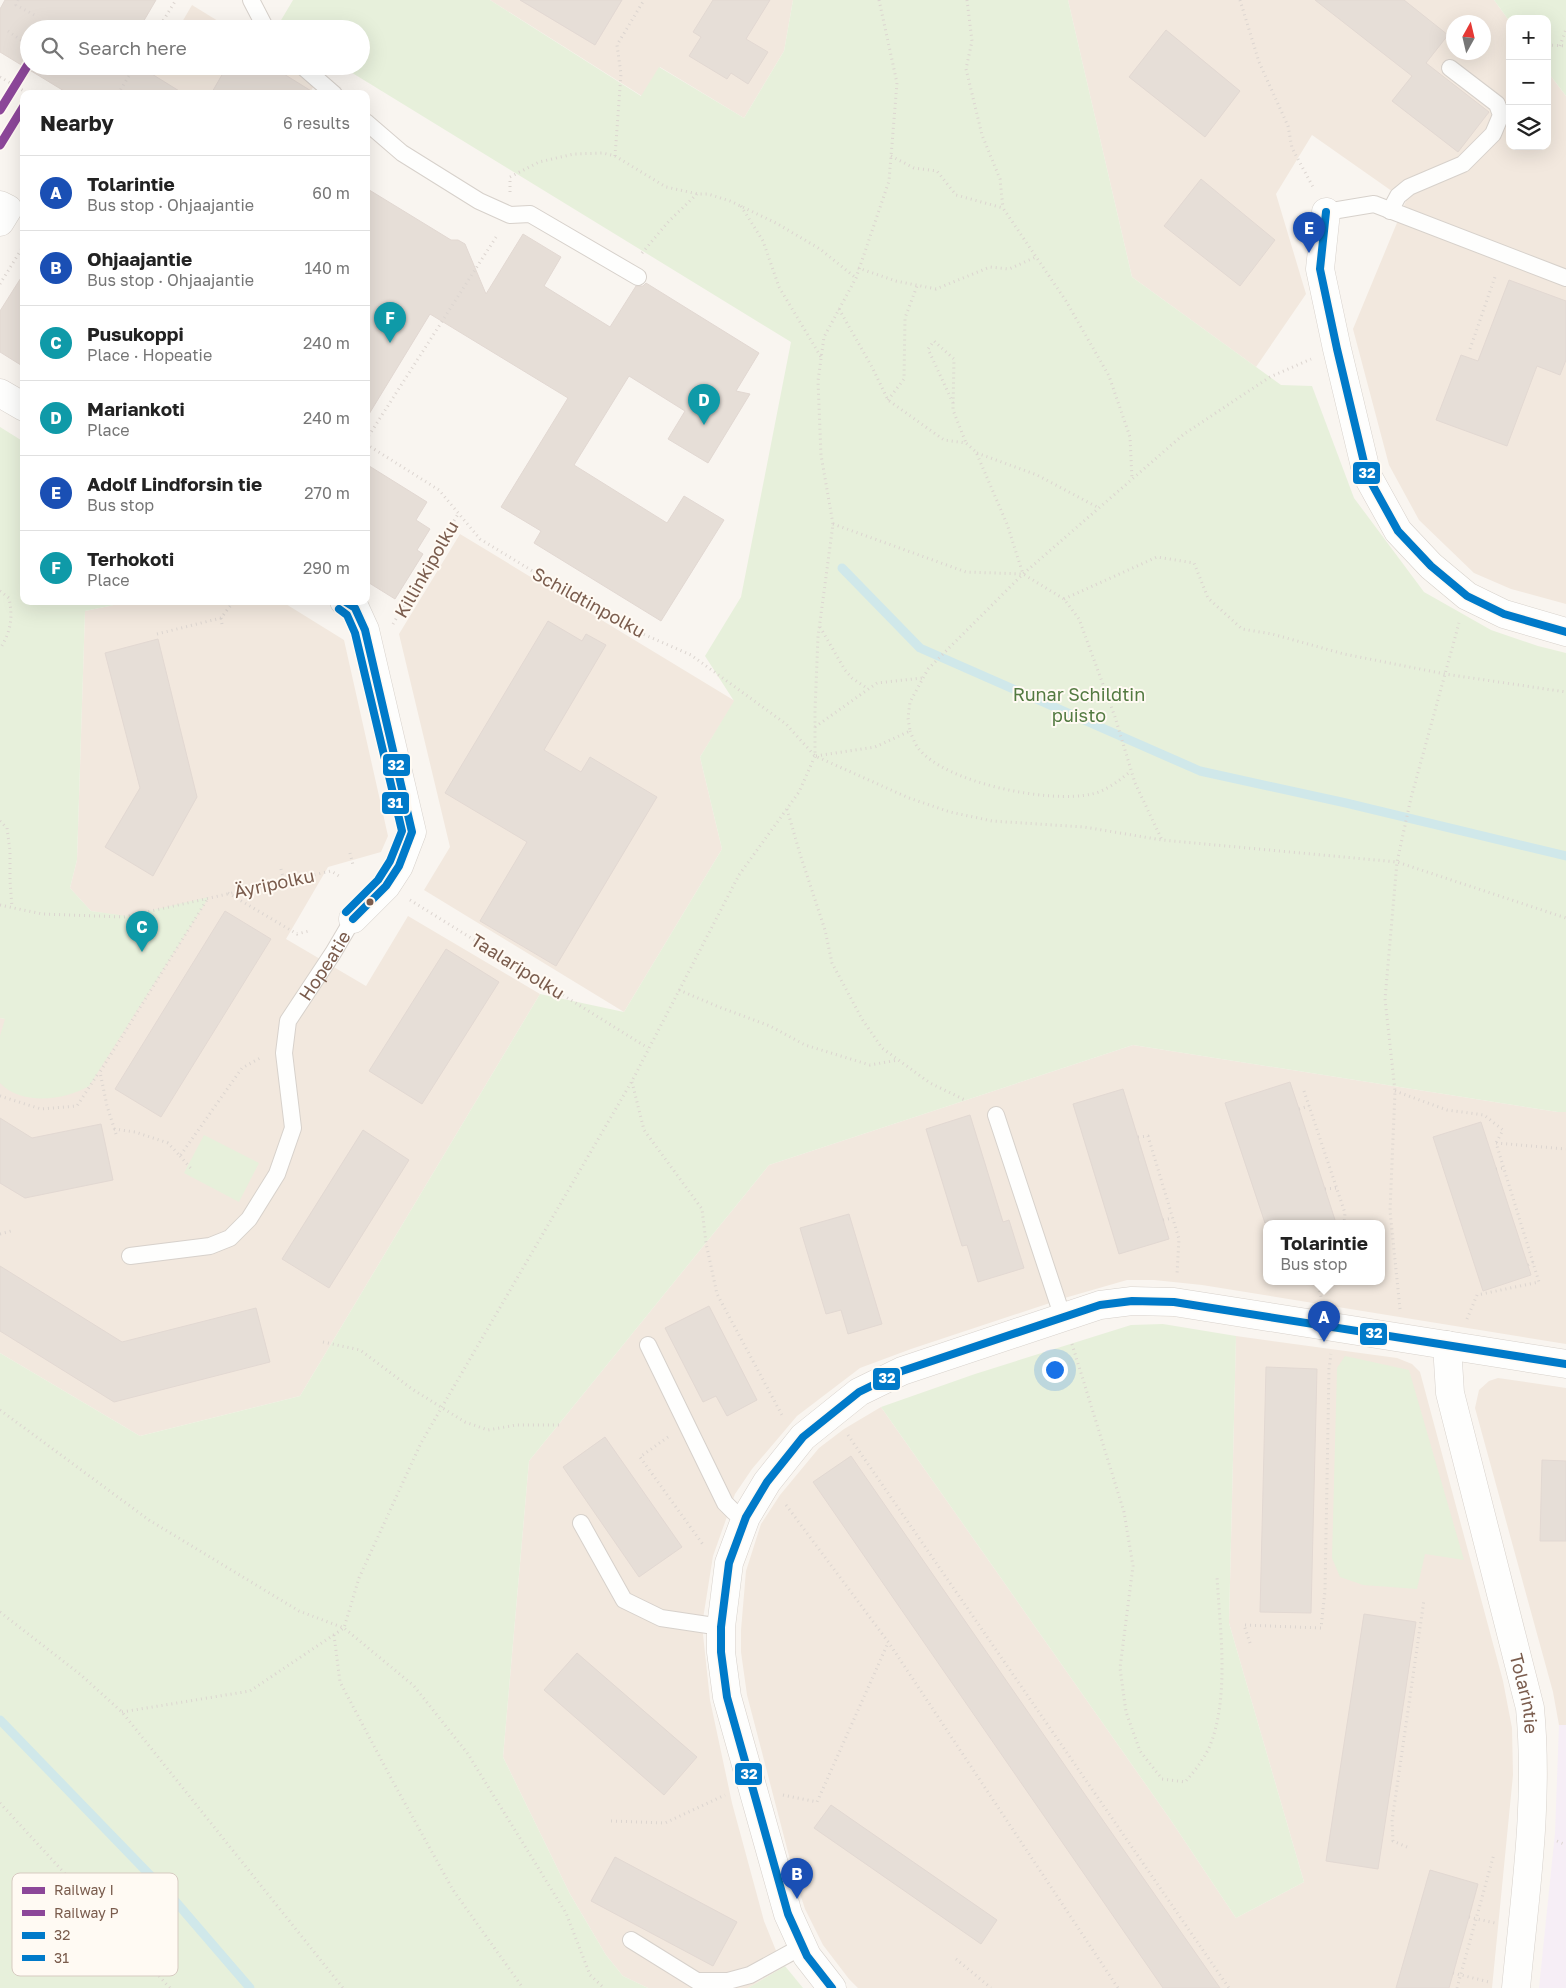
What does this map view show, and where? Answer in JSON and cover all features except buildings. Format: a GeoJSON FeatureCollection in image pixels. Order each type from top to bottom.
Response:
{"type":"FeatureCollection","features":[{"type":"Feature","properties":{"kind":"street"},"geometry":{"type":"LineString","coordinates":[[0,205],[8,209],[0,222]]}},
{"type":"Feature","properties":{"kind":"street"},"geometry":{"type":"LineString","coordinates":[[1326,212],[1320,268],[1337,349],[1367,475],[1398,532],[1431,566],[1467,596],[1504,614],[1566,632]]}},
{"type":"Feature","properties":{"kind":"street"},"geometry":{"type":"LineString","coordinates":[[0,393],[20,406]]}},
{"type":"Feature","properties":{"kind":"street","name":"Hopeatie"},"geometry":{"type":"LineString","coordinates":[[350,605],[355,608],[365,630],[412,832],[399,866],[386,886],[353,919]]}},
{"type":"Feature","properties":{"kind":"street"},"geometry":{"type":"LineString","coordinates":[[832,1988],[807,1956],[788,1914],[727,1697],[721,1652],[721,1627],[729,1563],[746,1517],[767,1482],[803,1436],[859,1392],[902,1371],[1100,1305],[1132,1301],[1174,1302],[1566,1364]]}},
{"type":"Feature","properties":{"kind":"street","name":"Tolarintie"},"geometry":{"type":"LineString","coordinates":[[1447,1345],[1450,1392],[1530,1708],[1534,1749],[1534,1798],[1507,1986]]}},
{"type":"Feature","properties":{"kind":"lane"},"geometry":{"type":"LineString","coordinates":[[251,0],[261,20]]}},
{"type":"Feature","properties":{"kind":"lane"},"geometry":{"type":"LineString","coordinates":[[1390,211],[1398,196],[1409,188],[1463,164],[1493,134],[1501,114],[1497,104],[1450,68]]}},
{"type":"Feature","properties":{"kind":"lane"},"geometry":{"type":"LineString","coordinates":[[312,75],[329,90]]}},
{"type":"Feature","properties":{"kind":"lane"},"geometry":{"type":"LineString","coordinates":[[370,126],[402,154],[479,201],[510,215],[530,214],[633,275]]}},
{"type":"Feature","properties":{"kind":"lane"},"geometry":{"type":"LineString","coordinates":[[1326,212],[1374,204],[1566,278]]}},
{"type":"Feature","properties":{"kind":"lane","name":"Hopeatie"},"geometry":{"type":"LineString","coordinates":[[130,1256],[210,1246],[230,1238],[249,1220],[277,1174],[293,1128],[284,1053],[288,1021],[353,919]]}},
{"type":"Feature","properties":{"kind":"lane"},"geometry":{"type":"LineString","coordinates":[[996,1115],[1063,1318]]}},
{"type":"Feature","properties":{"kind":"lane"},"geometry":{"type":"LineString","coordinates":[[648,1345],[725,1503],[734,1512],[746,1517]]}},
{"type":"Feature","properties":{"kind":"lane"},"geometry":{"type":"LineString","coordinates":[[581,1523],[624,1600],[661,1618],[721,1627]]}},
{"type":"Feature","properties":{"kind":"lane"},"geometry":{"type":"LineString","coordinates":[[631,1940],[696,1981],[728,1982],[750,1975],[803,1946]]}},
{"type":"Feature","properties":{"kind":"path"},"geometry":{"type":"LineString","coordinates":[[18,0],[16,5],[36,16]]}},
{"type":"Feature","properties":{"kind":"path"},"geometry":{"type":"LineString","coordinates":[[164,20],[176,0]]}},
{"type":"Feature","properties":{"kind":"path"},"geometry":{"type":"LineString","coordinates":[[615,156],[621,74],[617,44],[644,0]]}},
{"type":"Feature","properties":{"kind":"path"},"geometry":{"type":"LineString","coordinates":[[122,1712],[250,1691],[344,1628],[359,1578],[421,1443],[632,1081],[739,875],[800,792],[815,756],[819,626],[833,524],[821,455],[818,381],[824,337],[856,278],[889,181],[897,82],[879,0]]}},
{"type":"Feature","properties":{"kind":"path"},"geometry":{"type":"LineString","coordinates":[[967,0],[972,41],[966,69],[982,135],[1000,180],[1003,208],[1066,301],[1109,376],[1130,437],[1132,479]]}},
{"type":"Feature","properties":{"kind":"path"},"geometry":{"type":"LineString","coordinates":[[1240,0],[1260,62],[1288,126],[1292,148],[1326,212]]}},
{"type":"Feature","properties":{"kind":"path"},"geometry":{"type":"LineString","coordinates":[[25,10],[28,5]]}},
{"type":"Feature","properties":{"kind":"path"},"geometry":{"type":"LineString","coordinates":[[1560,46],[1566,29]]}},
{"type":"Feature","properties":{"kind":"path"},"geometry":{"type":"LineString","coordinates":[[8,31],[20,39]]}},
{"type":"Feature","properties":{"kind":"path"},"geometry":{"type":"LineString","coordinates":[[1551,45],[1566,46]]}},
{"type":"Feature","properties":{"kind":"path"},"geometry":{"type":"LineString","coordinates":[[120,90],[130,75]]}},
{"type":"Feature","properties":{"kind":"path"},"geometry":{"type":"LineString","coordinates":[[0,77],[22,90]]}},
{"type":"Feature","properties":{"kind":"path"},"geometry":{"type":"LineString","coordinates":[[370,436],[510,215],[510,177],[539,162],[574,154],[603,153],[615,156],[666,187],[698,194],[708,194],[741,206],[776,223],[820,249],[856,278]]}},
{"type":"Feature","properties":{"kind":"path"},"geometry":{"type":"LineString","coordinates":[[891,156],[914,168],[937,171],[956,195],[1003,208]]}},
{"type":"Feature","properties":{"kind":"path"},"geometry":{"type":"LineString","coordinates":[[633,275],[648,245],[669,221],[698,194]]}},
{"type":"Feature","properties":{"kind":"path"},"geometry":{"type":"LineString","coordinates":[[741,206],[763,241],[779,287],[822,357]]}},
{"type":"Feature","properties":{"kind":"path"},"geometry":{"type":"LineString","coordinates":[[0,284],[20,252]]}},
{"type":"Feature","properties":{"kind":"path"},"geometry":{"type":"LineString","coordinates":[[1470,349],[1503,255]]}},
{"type":"Feature","properties":{"kind":"path"},"geometry":{"type":"LineString","coordinates":[[858,268],[896,282],[936,289],[990,267],[1009,268],[1036,258]]}},
{"type":"Feature","properties":{"kind":"path"},"geometry":{"type":"LineString","coordinates":[[888,400],[904,380],[905,318],[917,286]]}},
{"type":"Feature","properties":{"kind":"path"},"geometry":{"type":"LineString","coordinates":[[839,308],[888,400],[944,440],[966,443]]}},
{"type":"Feature","properties":{"kind":"path"},"geometry":{"type":"LineString","coordinates":[[953,403],[928,349],[934,341],[954,359],[953,410],[966,443],[976,452],[1038,475],[1099,508]]}},
{"type":"Feature","properties":{"kind":"path"},"geometry":{"type":"LineString","coordinates":[[1131,771],[1117,782],[1092,794],[1060,797],[1030,794],[957,775],[934,762],[918,748],[910,731],[908,718],[910,702],[928,669],[1023,574],[1184,434],[1270,377],[1298,363],[1337,349]]}},
{"type":"Feature","properties":{"kind":"path","name":"Schildtinpolku"},"geometry":{"type":"LineString","coordinates":[[370,445],[439,490],[480,539],[610,618],[691,655],[786,724],[815,756]]}},
{"type":"Feature","properties":{"kind":"path"},"geometry":{"type":"LineString","coordinates":[[976,452],[1007,524],[1023,574]]}},
{"type":"Feature","properties":{"kind":"path","name":"Killinkipolku"},"geometry":{"type":"LineString","coordinates":[[393,624],[458,514]]}},
{"type":"Feature","properties":{"kind":"path"},"geometry":{"type":"LineString","coordinates":[[833,524],[966,572],[1023,574],[1064,598],[1079,618],[1115,717],[1131,771],[1162,840]]}},
{"type":"Feature","properties":{"kind":"path"},"geometry":{"type":"LineString","coordinates":[[1064,598],[1157,556],[1194,563],[1208,598],[1242,629],[1272,634],[1344,654],[1445,674],[1566,692]]}},
{"type":"Feature","properties":{"kind":"path"},"geometry":{"type":"LineString","coordinates":[[0,592],[9,598],[12,614],[7,637],[0,649]]}},
{"type":"Feature","properties":{"kind":"path"},"geometry":{"type":"LineString","coordinates":[[1400,1313],[1390,1211],[1394,1091],[1385,999],[1397,862],[1411,798],[1467,596]]}},
{"type":"Feature","properties":{"kind":"path"},"geometry":{"type":"LineString","coordinates":[[157,634],[221,618],[231,605]]}},
{"type":"Feature","properties":{"kind":"path"},"geometry":{"type":"LineString","coordinates":[[221,618],[222,624]]}},
{"type":"Feature","properties":{"kind":"path"},"geometry":{"type":"LineString","coordinates":[[819,626],[845,670],[852,678],[868,689]]}},
{"type":"Feature","properties":{"kind":"path"},"geometry":{"type":"LineString","coordinates":[[815,728],[877,683],[922,678]]}},
{"type":"Feature","properties":{"kind":"path"},"geometry":{"type":"LineString","coordinates":[[815,756],[875,747],[910,731]]}},
{"type":"Feature","properties":{"kind":"path"},"geometry":{"type":"LineString","coordinates":[[815,756],[909,798],[950,812],[992,821],[1084,827],[1162,840],[1397,862],[1566,918]]}},
{"type":"Feature","properties":{"kind":"path"},"geometry":{"type":"LineString","coordinates":[[787,809],[825,930],[832,963],[862,1019],[882,1048],[930,1083],[965,1100]]}},
{"type":"Feature","properties":{"kind":"path"},"geometry":{"type":"LineString","coordinates":[[0,821],[7,828],[10,851],[12,908]]}},
{"type":"Feature","properties":{"kind":"path"},"geometry":{"type":"LineString","coordinates":[[350,853],[354,865]]}},
{"type":"Feature","properties":{"kind":"path"},"geometry":{"type":"LineString","coordinates":[[281,869],[284,881]]}},
{"type":"Feature","properties":{"kind":"path","name":"Äyripolku"},"geometry":{"type":"LineString","coordinates":[[0,905],[42,914],[124,917],[332,871],[339,876]]}},
{"type":"Feature","properties":{"kind":"path","name":"Taalaripolku"},"geometry":{"type":"LineString","coordinates":[[386,886],[648,1048]]}},
{"type":"Feature","properties":{"kind":"path"},"geometry":{"type":"LineString","coordinates":[[228,893],[297,934],[309,931]]}},
{"type":"Feature","properties":{"kind":"path"},"geometry":{"type":"LineString","coordinates":[[0,1096],[41,1109],[77,1106],[209,897]]}},
{"type":"Feature","properties":{"kind":"path"},"geometry":{"type":"LineString","coordinates":[[679,990],[770,1026],[805,1045],[870,1065],[898,1060]]}},
{"type":"Feature","properties":{"kind":"path"},"geometry":{"type":"LineString","coordinates":[[180,1156],[242,1068],[285,1044]]}},
{"type":"Feature","properties":{"kind":"path"},"geometry":{"type":"LineString","coordinates":[[100,1072],[116,1134]]}},
{"type":"Feature","properties":{"kind":"path"},"geometry":{"type":"LineString","coordinates":[[632,1081],[644,1130],[702,1209],[706,1243],[717,1294],[746,1351],[788,1422]]}},
{"type":"Feature","properties":{"kind":"path"},"geometry":{"type":"LineString","coordinates":[[1304,1091],[1345,1213],[1344,1220]]}},
{"type":"Feature","properties":{"kind":"path"},"geometry":{"type":"LineString","coordinates":[[1394,1091],[1447,1110],[1484,1115],[1503,1130],[1496,1143],[1540,1282],[1477,1295],[1466,1322]]}},
{"type":"Feature","properties":{"kind":"path"},"geometry":{"type":"LineString","coordinates":[[1299,1109],[1309,1106]]}},
{"type":"Feature","properties":{"kind":"path"},"geometry":{"type":"LineString","coordinates":[[114,1128],[168,1143],[193,1171]]}},
{"type":"Feature","properties":{"kind":"path"},"geometry":{"type":"LineString","coordinates":[[1138,1137],[1148,1136],[1178,1239],[1174,1302]]}},
{"type":"Feature","properties":{"kind":"path"},"geometry":{"type":"LineString","coordinates":[[1496,1143],[1566,1148]]}},
{"type":"Feature","properties":{"kind":"path"},"geometry":{"type":"LineString","coordinates":[[1496,1169],[1504,1168]]}},
{"type":"Feature","properties":{"kind":"path"},"geometry":{"type":"LineString","coordinates":[[1325,1189],[1337,1188]]}},
{"type":"Feature","properties":{"kind":"path"},"geometry":{"type":"LineString","coordinates":[[1163,1220],[1173,1218]]}},
{"type":"Feature","properties":{"kind":"path"},"geometry":{"type":"LineString","coordinates":[[0,1234],[11,1231]]}},
{"type":"Feature","properties":{"kind":"path"},"geometry":{"type":"LineString","coordinates":[[1528,1265],[1533,1262]]}},
{"type":"Feature","properties":{"kind":"path"},"geometry":{"type":"LineString","coordinates":[[1063,1318],[1124,1512],[1133,1566],[1120,1668],[1126,1712],[1140,1752],[1162,1778],[1185,1782],[1196,1769],[1209,1747],[1221,1694],[1222,1677],[1217,1577]]}},
{"type":"Feature","properties":{"kind":"path"},"geometry":{"type":"LineString","coordinates":[[323,1342],[360,1350],[441,1409],[465,1422],[488,1430],[516,1425],[559,1425]]}},
{"type":"Feature","properties":{"kind":"path"},"geometry":{"type":"LineString","coordinates":[[1250,1643],[1244,1625],[1321,1628],[1325,1591],[1331,1352]]}},
{"type":"Feature","properties":{"kind":"path"},"geometry":{"type":"LineString","coordinates":[[0,1410],[149,1520],[300,1611],[344,1628],[414,1686],[468,1754],[566,1913],[590,1974],[604,1988]]}},
{"type":"Feature","properties":{"kind":"path"},"geometry":{"type":"LineString","coordinates":[[831,1413],[858,1448],[1229,1988]]}},
{"type":"Feature","properties":{"kind":"path"},"geometry":{"type":"LineString","coordinates":[[687,1423],[640,1457],[708,1553],[729,1563]]}},
{"type":"Feature","properties":{"kind":"path"},"geometry":{"type":"LineString","coordinates":[[767,1482],[777,1492],[889,1643],[1118,1988]]}},
{"type":"Feature","properties":{"kind":"path"},"geometry":{"type":"LineString","coordinates":[[1407,1847],[1393,1841],[1392,1822],[1424,1600]]}},
{"type":"Feature","properties":{"kind":"path"},"geometry":{"type":"LineString","coordinates":[[0,1612],[81,1675],[122,1712],[343,1988]]}},
{"type":"Feature","properties":{"kind":"path"},"geometry":{"type":"LineString","coordinates":[[334,1635],[340,1682],[379,1755],[453,1890],[523,1988]]}},
{"type":"Feature","properties":{"kind":"path"},"geometry":{"type":"LineString","coordinates":[[611,1821],[665,1823],[734,1791],[753,1790],[817,1802],[889,1643]]}},
{"type":"Feature","properties":{"kind":"path"},"geometry":{"type":"LineString","coordinates":[[0,1803],[64,1873]]}},
{"type":"Feature","properties":{"kind":"path"},"geometry":{"type":"LineString","coordinates":[[1457,1988],[1494,1854]]}},
{"type":"Feature","properties":{"kind":"path"},"geometry":{"type":"LineString","coordinates":[[1469,1917],[1503,1925]]}},
{"type":"Feature","properties":{"kind":"path"},"geometry":{"type":"LineString","coordinates":[[956,1959],[991,1988]]}},
{"type":"Feature","properties":{"kind":"path"},"geometry":{"type":"LineString","coordinates":[[1453,1974],[1507,1986]]}},
{"type":"Feature","properties":{"kind":"path"},"geometry":{"type":"LineString","coordinates":[[159,1976],[170,1988]]}},
{"type":"Feature","properties":{"kind":"shaded area"},"geometry":{"type":"Polygon","coordinates":[[[490,0],[793,0],[784,51],[744,118],[660,67],[642,96],[490,0]]]}},
{"type":"Feature","properties":{"kind":"shaded area"},"geometry":{"type":"Polygon","coordinates":[[[1068,0],[1494,0],[1506,16],[1506,150],[1551,150],[1551,76],[1566,96],[1566,604],[1511,589],[1474,573],[1419,520],[1389,465],[1353,329],[1406,201],[1312,135],[1276,194],[1306,294],[1256,367],[1132,277],[1068,0]]]}},
{"type":"Feature","properties":{"kind":"shaded area"},"geometry":{"type":"Polygon","coordinates":[[[192,5],[216,20],[183,20],[192,5]]]}},
{"type":"Feature","properties":{"kind":"shaded area"},"geometry":{"type":"Polygon","coordinates":[[[150,75],[321,75],[311,90],[140,90],[150,75]]]}},
{"type":"Feature","properties":{"kind":"shaded area"},"geometry":{"type":"Polygon","coordinates":[[[460,534],[735,701],[700,757],[722,849],[624,1012],[424,890],[450,847],[399,634],[460,534]]]}},
{"type":"Feature","properties":{"kind":"shaded area"},"geometry":{"type":"Polygon","coordinates":[[[114,605],[287,605],[344,640],[388,836],[381,852],[328,867],[286,939],[366,986],[408,916],[540,994],[300,1396],[140,1436],[0,1353],[0,1018],[5,1019],[127,917],[91,911],[70,888],[77,860],[85,611],[114,605]]]}},
{"type":"Feature","properties":{"kind":"shaded area"},"geometry":{"type":"Polygon","coordinates":[[[1133,1045],[1566,1112],[1566,1344],[1202,1285],[1154,1280],[1127,1280],[1068,1297],[911,1349],[860,1368],[797,1416],[752,1469],[735,1494],[713,1556],[702,1625],[710,1700],[732,1803],[764,1921],[779,1958],[785,1966],[748,1988],[648,1988],[623,1976],[606,1955],[570,1894],[503,1757],[529,1461],[769,1165],[1133,1045]]]}},
{"type":"Feature","properties":{"kind":"shaded area"},"geometry":{"type":"Polygon","coordinates":[[[1236,1336],[1397,1358],[1412,1364],[1420,1372],[1503,1681],[1512,1728],[1513,1775],[1492,1988],[858,1988],[823,1945],[805,1909],[794,1875],[747,1695],[741,1652],[741,1630],[746,1571],[761,1524],[780,1495],[819,1448],[844,1429],[881,1407],[1170,1819],[1236,1918],[1304,1882],[1229,1623],[1236,1336]]]}},
{"type":"Feature","properties":{"kind":"shaded area"},"geometry":{"type":"Polygon","coordinates":[[[1498,1378],[1566,1388],[1566,1725],[1559,1725],[1553,1692],[1475,1408],[1479,1390],[1489,1381],[1498,1378]]]}},
{"type":"Feature","properties":{"kind":"shaded area"},"geometry":{"type":"Polygon","coordinates":[[[1559,1725],[1566,1725],[1566,1988],[1539,1988],[1555,1833],[1559,1725]]]}},
{"type":"Feature","properties":{"kind":"green space","name":"Runar Schildtin puisto"},"geometry":{"type":"Polygon","coordinates":[[[293,0],[490,0],[641,96],[659,67],[744,118],[784,51],[793,0],[1068,0],[1132,277],[1281,385],[1312,386],[1354,498],[1424,592],[1491,630],[1538,646],[1566,653],[1566,1112],[1133,1045],[769,1165],[529,1461],[503,1757],[570,1894],[606,1955],[623,1976],[648,1988],[0,1988],[0,1353],[140,1436],[300,1396],[540,994],[624,1012],[722,849],[700,757],[734,701],[705,656],[741,597],[791,342],[356,75],[370,75],[370,20],[281,20],[293,0]]]}},
{"type":"Feature","properties":{"kind":"green space"},"geometry":{"type":"Polygon","coordinates":[[[1494,0],[1566,0],[1566,96],[1551,76],[1551,15],[1506,16],[1494,0]]]}},
{"type":"Feature","properties":{"kind":"green space"},"geometry":{"type":"Polygon","coordinates":[[[0,427],[20,440],[20,605],[114,605],[85,611],[77,860],[70,888],[91,911],[127,916],[209,897],[89,1086],[68,1095],[44,1098],[31,1098],[9,1090],[0,1083],[0,1036],[5,1019],[0,1018],[0,427]]]}},
{"type":"Feature","properties":{"kind":"green space"},"geometry":{"type":"Polygon","coordinates":[[[204,1135],[259,1163],[239,1202],[184,1173],[204,1135]]]}},
{"type":"Feature","properties":{"kind":"green space"},"geometry":{"type":"Polygon","coordinates":[[[1163,1324],[1236,1336],[1229,1623],[1304,1882],[1236,1918],[1170,1819],[881,1407],[975,1374],[1131,1325],[1163,1324]]]}},
{"type":"Feature","properties":{"kind":"green space"},"geometry":{"type":"Polygon","coordinates":[[[1345,1356],[1409,1370],[1464,1560],[1425,1554],[1417,1589],[1363,1585],[1340,1577],[1332,1558],[1337,1368],[1345,1356]]]}},
{"type":"Feature","properties":{"kind":"green space"},"geometry":{"type":"Polygon","coordinates":[[[785,1966],[803,1988],[748,1988],[785,1966]]]}},
{"type":"Feature","properties":{"kind":"waterway"},"geometry":{"type":"LineString","coordinates":[[842,568],[920,648],[1200,771],[1346,803],[1566,856]]}},
{"type":"Feature","properties":{"kind":"waterway"},"geometry":{"type":"LineString","coordinates":[[0,1720],[148,1873]]}},
{"type":"Feature","properties":{"kind":"waterway"},"geometry":{"type":"LineString","coordinates":[[178,1904],[250,1988]]}},
{"type":"Feature","properties":{"kind":"rail line","name":"P"},"geometry":{"type":"LineString","coordinates":[[0,110],[22,75]]}},
{"type":"Feature","properties":{"kind":"rail line","name":"I"},"geometry":{"type":"LineString","coordinates":[[0,145],[20,112]]}},
{"type":"Feature","properties":{"kind":"transit line","name":"32"},"geometry":{"type":"LineString","coordinates":[[1326,212],[1320,269],[1337,349],[1367,475],[1398,531],[1431,566],[1467,596],[1504,614],[1566,632]]}},
{"type":"Feature","properties":{"kind":"transit line","name":"32"},"geometry":{"type":"LineString","coordinates":[[350,605],[355,608],[365,630],[412,832],[399,866],[386,886],[353,919]]}},
{"type":"Feature","properties":{"kind":"transit line","name":"31"},"geometry":{"type":"LineString","coordinates":[[339,609],[347,615],[355,633],[402,831],[390,861],[378,880],[346,912]]}},
{"type":"Feature","properties":{"kind":"transit line","name":"32"},"geometry":{"type":"LineString","coordinates":[[832,1988],[807,1956],[788,1914],[727,1697],[721,1652],[721,1627],[729,1563],[746,1517],[767,1482],[803,1437],[859,1392],[902,1371],[1100,1305],[1132,1301],[1174,1302],[1566,1364]]}},
{"type":"Feature","properties":{"kind":"place","name":"Adolf Lindforsin tie"},"geometry":{"type":"Point","coordinates":[1309,253]}},
{"type":"Feature","properties":{"kind":"place","name":"Terhokoti"},"geometry":{"type":"Point","coordinates":[390,343]}},
{"type":"Feature","properties":{"kind":"place","name":"Mariankoti"},"geometry":{"type":"Point","coordinates":[704,425]}},
{"type":"Feature","properties":{"kind":"place","name":"Pusukoppi"},"geometry":{"type":"Point","coordinates":[142,952]}},
{"type":"Feature","properties":{"kind":"place","name":"Tolarintie"},"geometry":{"type":"Point","coordinates":[1324,1342]}},
{"type":"Feature","properties":{"kind":"place","name":"Ohjaajantie"},"geometry":{"type":"Point","coordinates":[797,1899]}}]}
